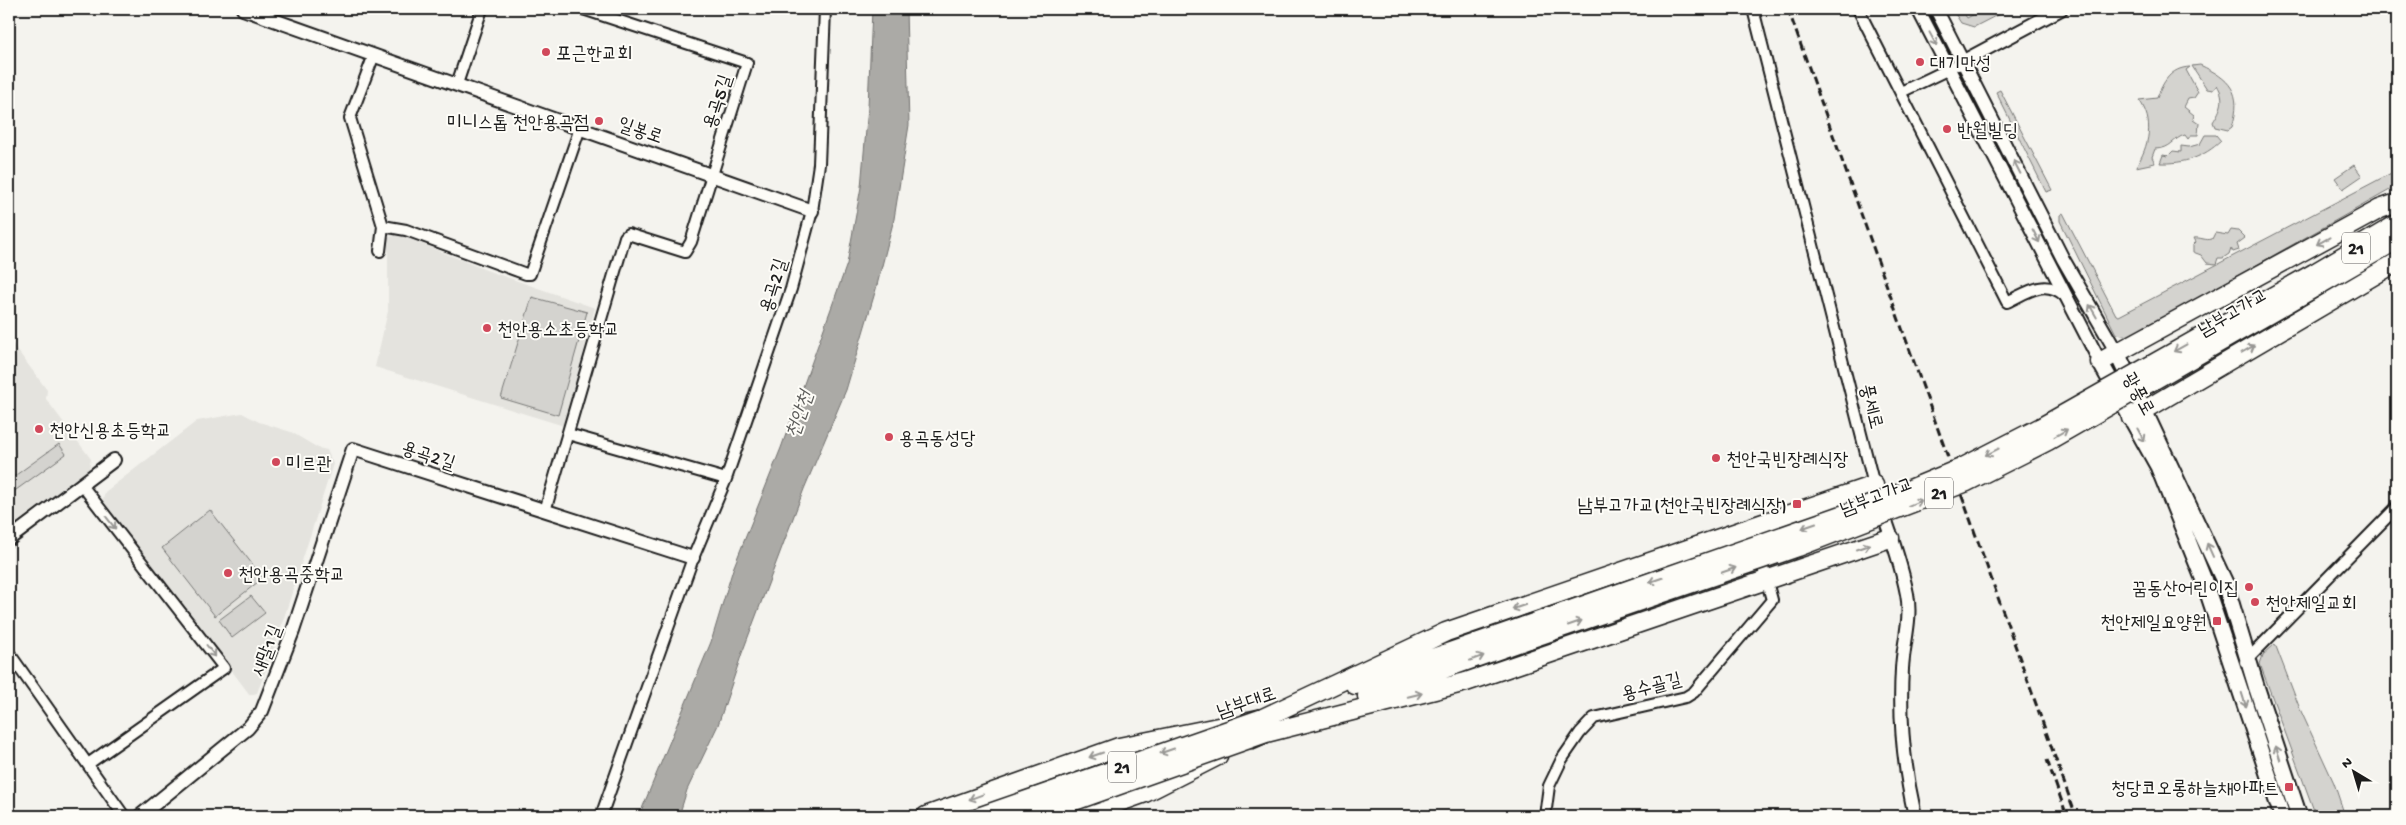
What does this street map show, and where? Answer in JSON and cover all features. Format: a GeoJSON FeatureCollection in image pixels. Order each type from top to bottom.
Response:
{"type":"FeatureCollection","features":[{"type":"Feature","properties":{"kind":"highway"},"geometry":{"type":"LineString","coordinates":[[2100,362],[2380,209],[2397,202]]}},
{"type":"Feature","properties":{"kind":"highway","name":"21"},"geometry":{"type":"LineString","coordinates":[[2318,278],[2397,224]]}},
{"type":"Feature","properties":{"kind":"highway","name":"21"},"geometry":{"type":"LineString","coordinates":[[2318,278],[2397,240]]}},
{"type":"Feature","properties":{"kind":"highway"},"geometry":{"type":"LineString","coordinates":[[2138,414],[2397,262]]}},
{"type":"Feature","properties":{"kind":"highway","name":"남부고가교"},"geometry":{"type":"LineString","coordinates":[[1527,632],[1798,547],[1881,517],[1967,482],[2048,440],[2318,278]]}},
{"type":"Feature","properties":{"kind":"highway"},"geometry":{"type":"LineString","coordinates":[[1080,816],[1145,793],[1264,725],[1446,632],[1874,485]]}},
{"type":"Feature","properties":{"kind":"highway"},"geometry":{"type":"LineString","coordinates":[[926,816],[1022,780],[1119,747],[1264,725],[1466,682],[1890,538]]}},
{"type":"Feature","properties":{"kind":"highway","name":"남부대로"},"geometry":{"type":"LineString","coordinates":[[981,816],[1264,725],[1527,632]]}},
{"type":"Feature","properties":{"kind":"highway","name":"남부대로"},"geometry":{"type":"LineString","coordinates":[[1033,816],[1264,725]]}},
{"type":"Feature","properties":{"kind":"main road","name":"광풍로"},"geometry":{"type":"LineString","coordinates":[[2117,353],[2138,414],[2203,578],[2282,816]]}},
{"type":"Feature","properties":{"kind":"main road","name":"광풍로"},"geometry":{"type":"LineString","coordinates":[[2100,362],[2138,414],[2225,583],[2299,816]]}},
{"type":"Feature","properties":{"kind":"street","name":"일봉로"},"geometry":{"type":"LineString","coordinates":[[243,9],[812,211]]}},
{"type":"Feature","properties":{"kind":"street"},"geometry":{"type":"LineString","coordinates":[[457,84],[482,9]]}},
{"type":"Feature","properties":{"kind":"street","name":"용곡5길"},"geometry":{"type":"LineString","coordinates":[[583,9],[747,63],[711,174]]}},
{"type":"Feature","properties":{"kind":"street","name":"용곡2길"},"geometry":{"type":"LineString","coordinates":[[601,816],[693,558],[726,480],[791,289],[812,211],[819,164],[825,9]]}},
{"type":"Feature","properties":{"kind":"street","name":"풍세로"},"geometry":{"type":"LineString","coordinates":[[1753,9],[1874,485],[1907,595],[1908,630],[1902,668],[1901,728],[1908,786],[1915,816]]}},
{"type":"Feature","properties":{"kind":"street"},"geometry":{"type":"LineString","coordinates":[[1858,9],[2006,302],[2041,286],[2056,289],[2068,299]]}},
{"type":"Feature","properties":{"kind":"street","name":"광풍로"},"geometry":{"type":"LineString","coordinates":[[1918,9],[2100,362]]}},
{"type":"Feature","properties":{"kind":"street","name":"광풍로"},"geometry":{"type":"LineString","coordinates":[[1936,9],[2063,259],[2117,353]]}},
{"type":"Feature","properties":{"kind":"street"},"geometry":{"type":"LineString","coordinates":[[1901,92],[1949,69],[2061,9]]}},
{"type":"Feature","properties":{"kind":"street"},"geometry":{"type":"LineString","coordinates":[[374,55],[350,118],[383,226],[380,251]]}},
{"type":"Feature","properties":{"kind":"street"},"geometry":{"type":"LineString","coordinates":[[383,226],[406,230],[526,274],[533,270],[580,128]]}},
{"type":"Feature","properties":{"kind":"street"},"geometry":{"type":"LineString","coordinates":[[545,511],[625,237],[628,234],[685,252],[691,242],[711,174]]}},
{"type":"Feature","properties":{"kind":"street"},"geometry":{"type":"LineString","coordinates":[[2041,286],[2048,272],[2049,261]]}},
{"type":"Feature","properties":{"kind":"street"},"geometry":{"type":"LineString","coordinates":[[568,434],[726,480]]}},
{"type":"Feature","properties":{"kind":"street","name":"용곡2길"},"geometry":{"type":"LineString","coordinates":[[353,449],[693,558]]}},
{"type":"Feature","properties":{"kind":"street","name":"새말1길"},"geometry":{"type":"LineString","coordinates":[[140,816],[248,728],[262,711],[293,630],[353,449]]}},
{"type":"Feature","properties":{"kind":"street"},"geometry":{"type":"LineString","coordinates":[[9,539],[114,460]]}},
{"type":"Feature","properties":{"kind":"street","name":"새말1길"},"geometry":{"type":"LineString","coordinates":[[82,484],[224,668],[88,764]]}},
{"type":"Feature","properties":{"kind":"street"},"geometry":{"type":"LineString","coordinates":[[2233,667],[2249,660],[2397,508]]}},
{"type":"Feature","properties":{"kind":"street","name":"용수골길"},"geometry":{"type":"LineString","coordinates":[[1545,816],[1549,786],[1562,760],[1580,732],[1594,718],[1686,697],[1694,692],[1772,600],[1752,527]]}},
{"type":"Feature","properties":{"kind":"street"},"geometry":{"type":"LineString","coordinates":[[9,653],[124,816]]}},
{"type":"Feature","properties":{"kind":"street"},"geometry":{"type":"LineString","coordinates":[[1022,780],[1033,816]]}},
{"type":"Feature","properties":{"kind":"shaded area"},"geometry":{"type":"Polygon","coordinates":[[[1952,9],[1961,9],[1967,18],[1984,9],[2009,9],[1974,27],[1961,23],[1952,9]]]}},
{"type":"Feature","properties":{"kind":"shaded area"},"geometry":{"type":"Polygon","coordinates":[[[2200,65],[2226,82],[2235,96],[2235,115],[2232,127],[2228,130],[2215,127],[2213,122],[2222,99],[2220,90],[2217,85],[2213,90],[2207,89],[2192,66],[2200,65]]]}},
{"type":"Feature","properties":{"kind":"shaded area"},"geometry":{"type":"Polygon","coordinates":[[[2190,67],[2186,70],[2198,92],[2194,98],[2188,99],[2184,107],[2194,115],[2193,119],[2199,123],[2198,135],[2191,135],[2188,139],[2185,135],[2181,136],[2161,149],[2155,149],[2152,157],[2155,163],[2136,167],[2147,142],[2149,125],[2144,108],[2139,100],[2157,98],[2172,73],[2190,67]]]}},
{"type":"Feature","properties":{"kind":"shaded area"},"geometry":{"type":"Polygon","coordinates":[[[2000,90],[2052,190],[2046,192],[1996,92],[2000,90]]]}},
{"type":"Feature","properties":{"kind":"shaded area"},"geometry":{"type":"Polygon","coordinates":[[[2205,135],[2216,135],[2221,141],[2201,155],[2185,161],[2160,163],[2163,155],[2168,156],[2173,151],[2181,152],[2181,146],[2189,147],[2200,144],[2205,135]]]}},
{"type":"Feature","properties":{"kind":"shaded area"},"geometry":{"type":"Polygon","coordinates":[[[2354,165],[2362,176],[2343,189],[2335,178],[2354,165]]]}},
{"type":"Feature","properties":{"kind":"shaded area"},"geometry":{"type":"Polygon","coordinates":[[[2397,170],[2397,186],[2130,336],[2116,334],[2060,221],[2060,215],[2063,213],[2116,315],[2119,316],[2397,170]]]}},
{"type":"Feature","properties":{"kind":"shaded area"},"geometry":{"type":"Polygon","coordinates":[[[2231,230],[2238,231],[2245,238],[2237,244],[2239,250],[2233,252],[2231,248],[2229,254],[2223,258],[2218,258],[2216,264],[2207,263],[2201,255],[2193,252],[2193,245],[2196,242],[2194,238],[2212,239],[2215,233],[2228,235],[2231,230]]]}},
{"type":"Feature","properties":{"kind":"shaded area","name":"천안용소초등학교"},"geometry":{"type":"Polygon","coordinates":[[[398,234],[486,270],[595,308],[564,426],[375,367],[388,311],[388,237],[398,234]]]}},
{"type":"Feature","properties":{"kind":"shaded area"},"geometry":{"type":"Polygon","coordinates":[[[532,297],[587,312],[558,415],[501,398],[532,297]]]}},
{"type":"Feature","properties":{"kind":"shaded area","name":"천안신용초등학교"},"geometry":{"type":"Polygon","coordinates":[[[9,339],[47,390],[46,399],[91,459],[89,469],[9,528],[9,339]]]}},
{"type":"Feature","properties":{"kind":"shaded area","name":"천안용곡중학교"},"geometry":{"type":"Polygon","coordinates":[[[242,413],[259,422],[291,432],[318,448],[327,450],[333,464],[275,646],[257,693],[250,695],[103,500],[105,492],[197,421],[242,413]]]}},
{"type":"Feature","properties":{"kind":"shaded area"},"geometry":{"type":"Polygon","coordinates":[[[59,444],[66,454],[9,495],[9,480],[59,444]]]}},
{"type":"Feature","properties":{"kind":"shaded area"},"geometry":{"type":"Polygon","coordinates":[[[210,510],[263,578],[215,616],[162,548],[210,510]]]}},
{"type":"Feature","properties":{"kind":"shaded area"},"geometry":{"type":"Polygon","coordinates":[[[251,596],[265,613],[232,638],[219,620],[251,596]]]}},
{"type":"Feature","properties":{"kind":"shaded area"},"geometry":{"type":"Polygon","coordinates":[[[2275,644],[2300,709],[2334,783],[2344,813],[2335,816],[2316,816],[2260,664],[2263,655],[2275,644]]]}},
{"type":"Feature","properties":{"kind":"water","name":"천안천"},"geometry":{"type":"Polygon","coordinates":[[[872,9],[906,9],[909,125],[894,219],[876,289],[846,390],[804,489],[742,653],[718,725],[687,790],[679,816],[639,816],[711,642],[733,569],[781,448],[847,264],[861,187],[868,107],[872,9]]]}},
{"type":"Feature","properties":{"kind":"railway"},"geometry":{"type":"LineString","coordinates":[[1788,9],[2076,816]]}},
{"type":"Feature","properties":{"kind":"railway"},"geometry":{"type":"LineString","coordinates":[[2047,760],[2067,816]]}},
{"type":"Feature","properties":{"kind":"place","name":"포근한교회"},"geometry":{"type":"Point","coordinates":[546,52]}},
{"type":"Feature","properties":{"kind":"place","name":"대기만성"},"geometry":{"type":"Point","coordinates":[1920,62]}},
{"type":"Feature","properties":{"kind":"place","name":"미니스톱 천안용곡점"},"geometry":{"type":"Point","coordinates":[599,121]}},
{"type":"Feature","properties":{"kind":"place","name":"반월빌딩"},"geometry":{"type":"Point","coordinates":[1947,129]}},
{"type":"Feature","properties":{"kind":"place","name":"천안용소초등학교"},"geometry":{"type":"Point","coordinates":[487,328]}},
{"type":"Feature","properties":{"kind":"place","name":"천안신용초등학교"},"geometry":{"type":"Point","coordinates":[39,429]}},
{"type":"Feature","properties":{"kind":"place","name":"용곡동성당"},"geometry":{"type":"Point","coordinates":[889,437]}},
{"type":"Feature","properties":{"kind":"place","name":"천안국빈장례식장"},"geometry":{"type":"Point","coordinates":[1716,458]}},
{"type":"Feature","properties":{"kind":"place","name":"미르관"},"geometry":{"type":"Point","coordinates":[276,462]}},
{"type":"Feature","properties":{"kind":"place","name":"남부고가교(천안국빈장례식장)"},"geometry":{"type":"Point","coordinates":[1797,504]}},
{"type":"Feature","properties":{"kind":"place","name":"천안용곡중학교"},"geometry":{"type":"Point","coordinates":[228,573]}},
{"type":"Feature","properties":{"kind":"place","name":"꿈동산어린이집"},"geometry":{"type":"Point","coordinates":[2249,587]}},
{"type":"Feature","properties":{"kind":"place","name":"천안제일교회"},"geometry":{"type":"Point","coordinates":[2255,602]}},
{"type":"Feature","properties":{"kind":"place","name":"천안제일요양원"},"geometry":{"type":"Point","coordinates":[2217,621]}},
{"type":"Feature","properties":{"kind":"place","name":"청당코오롱하늘채아파트"},"geometry":{"type":"Point","coordinates":[2289,787]}}]}
